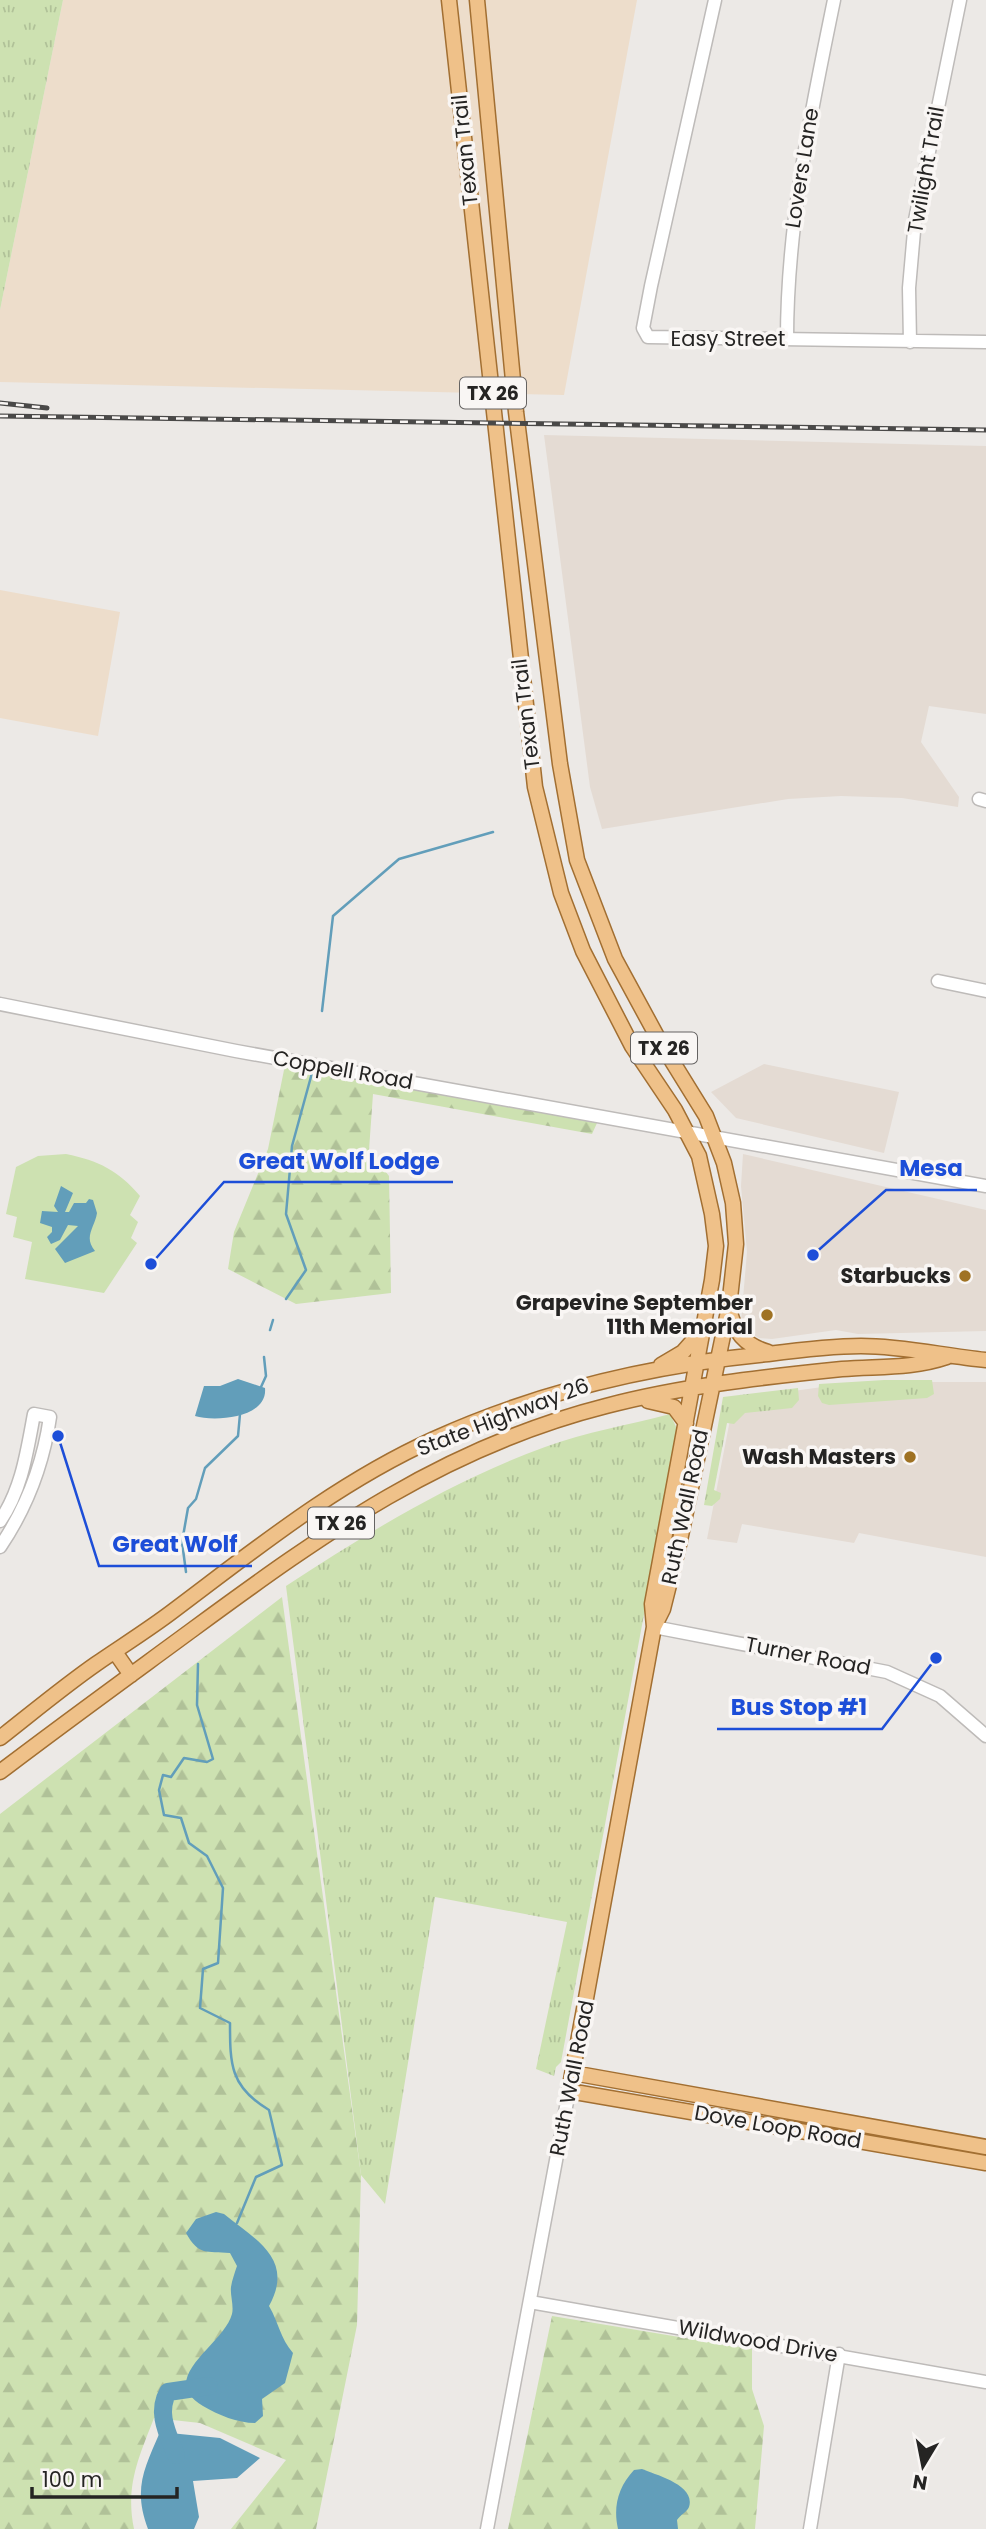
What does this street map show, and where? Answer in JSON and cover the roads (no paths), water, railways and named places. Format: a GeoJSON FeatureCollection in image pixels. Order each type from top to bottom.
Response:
{"type":"FeatureCollection","features":[{"type":"Feature","properties":{"kind":"main road","name":"Texan Trail"},"geometry":{"type":"LineString","coordinates":[[449,0],[535,787],[554,868],[579,940],[632,1046],[687,1131],[702,1165],[716,1246],[691,1390]]}},
{"type":"Feature","properties":{"kind":"main road","name":"Texan Trail"},"geometry":{"type":"LineString","coordinates":[[477,0],[516,412],[560,764],[578,860],[615,959],[653,1030],[706,1116],[733,1203],[736,1244],[729,1307],[710,1386]]}},
{"type":"Feature","properties":{"kind":"main road"},"geometry":{"type":"LineString","coordinates":[[554,868],[578,860]]}},
{"type":"Feature","properties":{"kind":"main road"},"geometry":{"type":"LineString","coordinates":[[729,1307],[738,1336],[754,1348],[773,1353]]}},
{"type":"Feature","properties":{"kind":"main road","name":"TX 26"},"geometry":{"type":"LineString","coordinates":[[644,1370],[661,1365],[683,1352],[702,1330]]}},
{"type":"Feature","properties":{"kind":"main road","name":"State Highway 26"},"geometry":{"type":"LineString","coordinates":[[0,1738],[288,1522],[433,1439],[587,1383],[644,1370],[717,1359],[860,1346],[920,1349],[947,1357]]}},
{"type":"Feature","properties":{"kind":"main road"},"geometry":{"type":"LineString","coordinates":[[947,1357],[986,1360]]}},
{"type":"Feature","properties":{"kind":"main road","name":"State Highway 26"},"geometry":{"type":"LineString","coordinates":[[0,1772],[296,1552],[378,1501],[473,1452],[524,1431],[632,1400],[710,1386],[844,1369],[919,1366],[947,1357]]}},
{"type":"Feature","properties":{"kind":"main road","name":"Ruth Wall Road"},"geometry":{"type":"LineString","coordinates":[[654,1627],[663,1609],[679,1545],[710,1386]]}},
{"type":"Feature","properties":{"kind":"main road","name":"Ruth Wall Road"},"geometry":{"type":"LineString","coordinates":[[569,2091],[654,1627],[652,1604],[691,1390]]}},
{"type":"Feature","properties":{"kind":"main road"},"geometry":{"type":"LineString","coordinates":[[632,1400],[674,1407],[686,1423]]}},
{"type":"Feature","properties":{"kind":"main road"},"geometry":{"type":"LineString","coordinates":[[115,1652],[131,1675]]}},
{"type":"Feature","properties":{"kind":"main road","name":"Dove Loop Road"},"geometry":{"type":"LineString","coordinates":[[573,2073],[986,2147]]}},
{"type":"Feature","properties":{"kind":"main road","name":"Dove Loop Road"},"geometry":{"type":"LineString","coordinates":[[569,2091],[986,2163]]}},
{"type":"Feature","properties":{"kind":"main road"},"geometry":{"type":"LineString","coordinates":[[767,2124],[771,2108]]}},
{"type":"Feature","properties":{"kind":"street","name":"Easy Street"},"geometry":{"type":"LineString","coordinates":[[715,0],[640,336],[667,339],[986,342]]}},
{"type":"Feature","properties":{"kind":"street","name":"Lovers Lane"},"geometry":{"type":"LineString","coordinates":[[787,339],[787,287],[798,182],[834,0]]}},
{"type":"Feature","properties":{"kind":"street","name":"Twilight Trail"},"geometry":{"type":"LineString","coordinates":[[910,342],[909,288],[915,220],[960,0]]}},
{"type":"Feature","properties":{"kind":"street"},"geometry":{"type":"LineString","coordinates":[[938,981],[986,991]]}},
{"type":"Feature","properties":{"kind":"street","name":"Coppell Road"},"geometry":{"type":"LineString","coordinates":[[0,1004],[236,1051],[986,1186]]}},
{"type":"Feature","properties":{"kind":"street"},"geometry":{"type":"LineString","coordinates":[[0,1521],[8,1509],[23,1472],[34,1414],[50,1417],[34,1483],[21,1516],[0,1547]]}},
{"type":"Feature","properties":{"kind":"street","name":"Turner Road"},"geometry":{"type":"LineString","coordinates":[[654,1627],[887,1672],[940,1696],[986,1736]]}},
{"type":"Feature","properties":{"kind":"street","name":"Ruth Wall Road"},"geometry":{"type":"LineString","coordinates":[[486,2529],[569,2091]]}},
{"type":"Feature","properties":{"kind":"street","name":"Wildwood Drive"},"geometry":{"type":"LineString","coordinates":[[530,2302],[839,2354],[986,2382]]}},
{"type":"Feature","properties":{"kind":"street"},"geometry":{"type":"LineString","coordinates":[[810,2529],[839,2354]]}},
{"type":"Feature","properties":{"kind":"water"},"geometry":{"type":"Polygon","coordinates":[[[61,1186],[73,1193],[65,1212],[69,1212],[74,1203],[86,1203],[89,1199],[93,1200],[97,1213],[90,1237],[95,1251],[65,1263],[55,1249],[78,1226],[68,1225],[60,1240],[51,1244],[47,1237],[52,1232],[52,1227],[40,1223],[42,1211],[58,1212],[54,1206],[61,1186]]]}},
{"type":"Feature","properties":{"kind":"water"},"geometry":{"type":"Polygon","coordinates":[[[238,1379],[265,1388],[264,1398],[258,1406],[239,1416],[227,1418],[195,1416],[204,1386],[220,1386],[238,1379]]]}},
{"type":"Feature","properties":{"kind":"water"},"geometry":{"type":"Polygon","coordinates":[[[216,2212],[224,2214],[259,2242],[275,2263],[276,2290],[269,2306],[285,2342],[293,2353],[285,2383],[262,2399],[263,2416],[255,2423],[235,2420],[203,2406],[190,2395],[186,2384],[196,2361],[217,2338],[232,2314],[231,2287],[237,2266],[230,2253],[199,2249],[186,2233],[196,2219],[216,2212]]]}},
{"type":"Feature","properties":{"kind":"water"},"geometry":{"type":"Polygon","coordinates":[[[160,2432],[220,2438],[260,2458],[237,2478],[193,2481],[199,2517],[194,2529],[148,2529],[141,2502],[142,2479],[160,2432]]]}},
{"type":"Feature","properties":{"kind":"water"},"geometry":{"type":"Polygon","coordinates":[[[642,2469],[673,2482],[687,2493],[690,2499],[689,2507],[677,2520],[678,2529],[618,2529],[616,2513],[621,2490],[634,2470],[642,2469]]]}},
{"type":"Feature","properties":{"kind":"waterway"},"geometry":{"type":"LineString","coordinates":[[322,1011],[333,916],[399,859],[493,832]]}},
{"type":"Feature","properties":{"kind":"waterway"},"geometry":{"type":"LineString","coordinates":[[286,1299],[306,1270],[286,1214],[292,1146],[312,1073]]}},
{"type":"Feature","properties":{"kind":"waterway"},"geometry":{"type":"LineString","coordinates":[[270,1330],[273,1320]]}},
{"type":"Feature","properties":{"kind":"waterway"},"geometry":{"type":"LineString","coordinates":[[261,1387],[266,1376],[264,1357]]}},
{"type":"Feature","properties":{"kind":"waterway"},"geometry":{"type":"LineString","coordinates":[[186,1572],[182,1542],[188,1508],[196,1499],[205,1468],[238,1436],[240,1414]]}},
{"type":"Feature","properties":{"kind":"waterway"},"geometry":{"type":"LineString","coordinates":[[198,1664],[197,1705],[213,1759],[207,1762],[184,1758],[171,1777],[163,1775],[159,1790],[164,1815],[181,1818],[189,1843],[207,1856],[223,1888],[218,1963],[203,1969],[200,2008],[230,2023],[235,2073],[246,2092],[269,2110],[282,2165],[256,2177],[237,2223]]}},
{"type":"Feature","properties":{"kind":"waterway"},"geometry":{"type":"LineString","coordinates":[[176,2455],[163,2416],[168,2392],[209,2386]]}},
{"type":"Feature","properties":{"kind":"railway"},"geometry":{"type":"LineString","coordinates":[[0,403],[47,408]]}},
{"type":"Feature","properties":{"kind":"railway"},"geometry":{"type":"LineString","coordinates":[[0,416],[986,430]]}},
{"type":"Feature","properties":{"kind":"place","name":"Mesa"},"geometry":{"type":"Point","coordinates":[813,1255]}},
{"type":"Feature","properties":{"kind":"place","name":"Great Wolf Lodge"},"geometry":{"type":"Point","coordinates":[151,1264]}},
{"type":"Feature","properties":{"kind":"place","name":"Starbucks"},"geometry":{"type":"Point","coordinates":[965,1276]}},
{"type":"Feature","properties":{"kind":"place","name":"Grapevine September 11th Memorial"},"geometry":{"type":"Point","coordinates":[767,1315]}},
{"type":"Feature","properties":{"kind":"place","name":"Great Wolf"},"geometry":{"type":"Point","coordinates":[58,1436]}},
{"type":"Feature","properties":{"kind":"place","name":"Wash Masters"},"geometry":{"type":"Point","coordinates":[910,1457]}},
{"type":"Feature","properties":{"kind":"place","name":"Bus Stop #1"},"geometry":{"type":"Point","coordinates":[936,1658]}}]}
